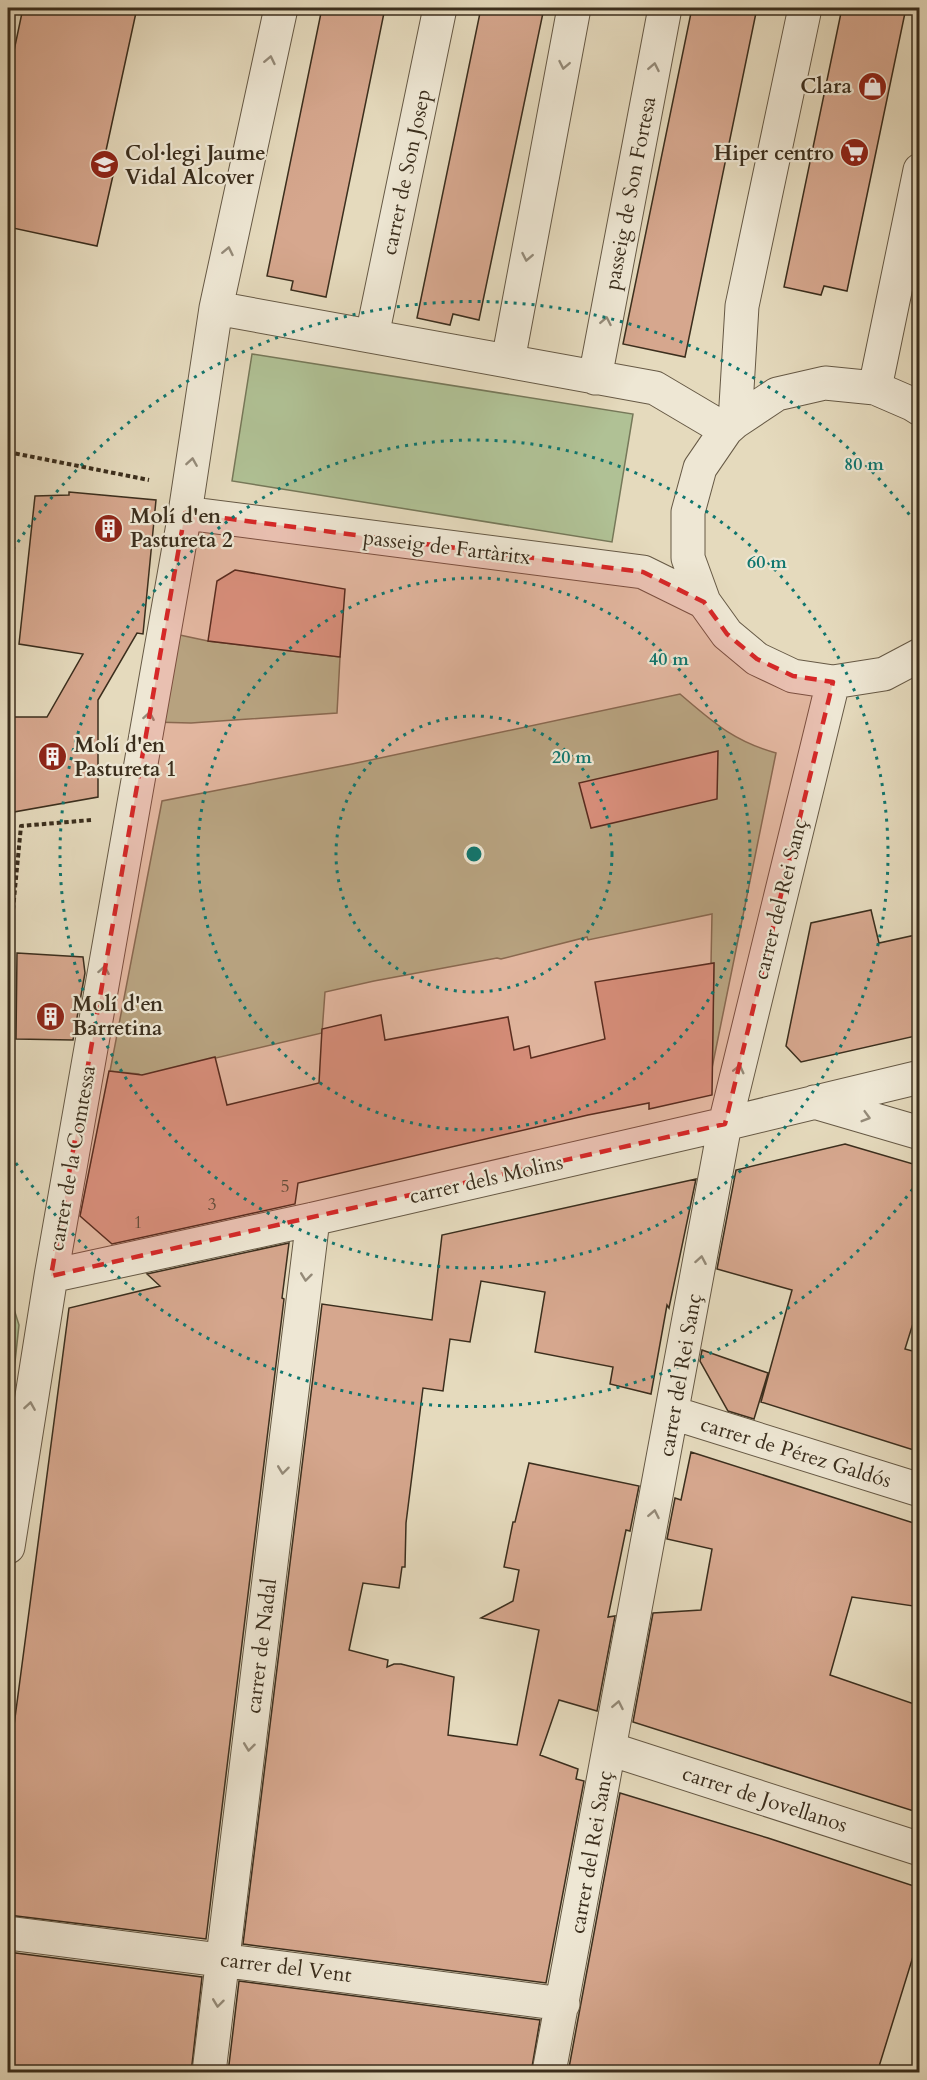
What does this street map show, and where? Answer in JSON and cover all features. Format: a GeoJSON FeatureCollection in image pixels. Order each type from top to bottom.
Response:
{"type":"FeatureCollection","features":[{"type":"Feature","properties":{"kind":"street","name":"carrer de la Comtessa"},"geometry":{"type":"LineString","coordinates":[[8,1547],[51,1276],[187,501],[216,308],[281,8]]}},
{"type":"Feature","properties":{"kind":"street","name":"carrer de Son Josep"},"geometry":{"type":"LineString","coordinates":[[372,336],[440,8]]}},
{"type":"Feature","properties":{"kind":"street"},"geometry":{"type":"LineString","coordinates":[[507,361],[574,8]]}},
{"type":"Feature","properties":{"kind":"street","name":"passeig de Son Fortesa"},"geometry":{"type":"LineString","coordinates":[[595,378],[665,8]]}},
{"type":"Feature","properties":{"kind":"street"},"geometry":{"type":"LineString","coordinates":[[730,426],[742,306],[805,8]]}},
{"type":"Feature","properties":{"kind":"street"},"geometry":{"type":"LineString","coordinates":[[875,388],[920,170]]}},
{"type":"Feature","properties":{"kind":"street"},"geometry":{"type":"LineString","coordinates":[[216,308],[655,388],[730,426]]}},
{"type":"Feature","properties":{"kind":"street"},"geometry":{"type":"LineString","coordinates":[[920,409],[875,388],[825,383],[777,394],[730,426],[700,468],[688,512],[688,558],[704,602],[727,634],[757,659],[793,675],[833,681],[884,674],[920,655]]}},
{"type":"Feature","properties":{"kind":"street","name":"passeig de Fartàritx"},"geometry":{"type":"LineString","coordinates":[[187,501],[643,572],[704,602]]}},
{"type":"Feature","properties":{"kind":"street","name":"carrer del Rei Sanç"},"geometry":{"type":"LineString","coordinates":[[549,2073],[725,1124],[833,681]]}},
{"type":"Feature","properties":{"kind":"street","name":"carrer dels Molins"},"geometry":{"type":"LineString","coordinates":[[51,1276],[313,1219],[920,1077]]}},
{"type":"Feature","properties":{"kind":"street"},"geometry":{"type":"LineString","coordinates":[[812,1101],[920,1133]]}},
{"type":"Feature","properties":{"kind":"street","name":"carrer de Nadal"},"geometry":{"type":"LineString","coordinates":[[209,2073],[313,1219]]}},
{"type":"Feature","properties":{"kind":"street","name":"carrer de Pérez Galdós"},"geometry":{"type":"LineString","coordinates":[[673,1413],[920,1490]]}},
{"type":"Feature","properties":{"kind":"street","name":"carrer de Jovellanos"},"geometry":{"type":"LineString","coordinates":[[610,1749],[920,1849]]}},
{"type":"Feature","properties":{"kind":"street","name":"carrer del Vent"},"geometry":{"type":"LineString","coordinates":[[8,1933],[563,2004]]}},
{"type":"Feature","properties":{"kind":"path"},"geometry":{"type":"LineString","coordinates":[[8,452],[187,501]]}},
{"type":"Feature","properties":{"kind":"path"},"geometry":{"type":"LineString","coordinates":[[8,962],[21,826],[131,817]]}},
{"type":"Feature","properties":{"kind":"highlighted area"},"geometry":{"type":"Polygon","coordinates":[[[185,513],[643,572],[704,602],[727,634],[757,659],[793,676],[833,682],[725,1124],[51,1276],[185,513]]]}},
{"type":"Feature","properties":{"kind":"green space"},"geometry":{"type":"Polygon","coordinates":[[[252,354],[633,414],[612,542],[232,481],[252,354]]]}},
{"type":"Feature","properties":{"kind":"green space"},"geometry":{"type":"Polygon","coordinates":[[[175,634],[208,641],[340,657],[337,713],[191,723],[152,722],[175,634]]]}},
{"type":"Feature","properties":{"kind":"green space"},"geometry":{"type":"Polygon","coordinates":[[[680,694],[735,736],[776,753],[712,1068],[714,964],[711,964],[712,914],[588,940],[587,937],[501,959],[325,992],[322,1033],[140,1076],[139,1074],[110,1071],[162,801],[352,764],[680,694]]]}},
{"type":"Feature","properties":{"kind":"green space"},"geometry":{"type":"Polygon","coordinates":[[[8,1290],[19,1325],[8,1426],[8,1290]]]}},
{"type":"Feature","properties":{"kind":"building"},"geometry":{"type":"Polygon","coordinates":[[[23,8],[137,8],[102,169],[114,171],[97,246],[8,227],[8,79],[23,8]]]}},
{"type":"Feature","properties":{"kind":"building"},"geometry":{"type":"Polygon","coordinates":[[[322,8],[385,8],[326,297],[291,290],[293,281],[267,276],[322,8]]]}},
{"type":"Feature","properties":{"kind":"building"},"geometry":{"type":"Polygon","coordinates":[[[481,8],[544,8],[479,320],[453,314],[450,325],[417,318],[481,8]]]}},
{"type":"Feature","properties":{"kind":"building"},"geometry":{"type":"Polygon","coordinates":[[[692,8],[757,8],[685,357],[623,344],[692,8]]]}},
{"type":"Feature","properties":{"kind":"building"},"geometry":{"type":"Polygon","coordinates":[[[842,8],[906,8],[847,291],[824,286],[821,295],[784,287],[842,8]]]}},
{"type":"Feature","properties":{"kind":"building"},"geometry":{"type":"Polygon","coordinates":[[[69,492],[156,500],[143,634],[137,633],[98,700],[98,797],[8,813],[8,717],[47,717],[83,654],[19,644],[35,496],[69,495],[69,492]]]}},
{"type":"Feature","properties":{"kind":"building"},"geometry":{"type":"Polygon","coordinates":[[[235,570],[345,589],[340,657],[208,641],[217,581],[235,570]]]}},
{"type":"Feature","properties":{"kind":"building"},"geometry":{"type":"Polygon","coordinates":[[[718,751],[717,799],[591,828],[579,783],[718,751]]]}},
{"type":"Feature","properties":{"kind":"building"},"geometry":{"type":"Polygon","coordinates":[[[871,910],[879,943],[920,934],[920,1035],[801,1062],[786,1046],[811,923],[871,910]]]}},
{"type":"Feature","properties":{"kind":"building","name":"Molí d'en Barretina"},"geometry":{"type":"Polygon","coordinates":[[[17,953],[83,957],[85,973],[73,1040],[16,1039],[17,953]]]}},
{"type":"Feature","properties":{"kind":"building"},"geometry":{"type":"Polygon","coordinates":[[[714,963],[712,1095],[649,1109],[649,1103],[588,1115],[298,1183],[295,1204],[112,1244],[80,1216],[109,1071],[142,1075],[215,1057],[227,1105],[319,1083],[322,1029],[381,1015],[385,1040],[508,1017],[514,1050],[529,1046],[531,1058],[605,1039],[595,982],[714,963]]]}},
{"type":"Feature","properties":{"kind":"building"},"geometry":{"type":"Polygon","coordinates":[[[845,1144],[920,1166],[920,1301],[905,1349],[920,1353],[920,1452],[761,1402],[792,1290],[717,1269],[736,1170],[845,1144]]]}},
{"type":"Feature","properties":{"kind":"building"},"geometry":{"type":"Polygon","coordinates":[[[696,1179],[669,1308],[667,1305],[651,1394],[610,1384],[613,1367],[535,1352],[545,1292],[481,1281],[470,1342],[450,1339],[443,1391],[423,1388],[406,1523],[405,1567],[402,1567],[399,1588],[363,1583],[349,1650],[388,1660],[387,1667],[401,1664],[454,1677],[448,1735],[517,1745],[539,1630],[481,1618],[513,1601],[519,1570],[504,1567],[529,1463],[639,1486],[630,1531],[626,1530],[608,1617],[615,1616],[597,1711],[559,1700],[540,1755],[578,1769],[576,1779],[584,1781],[546,1983],[243,1944],[322,1304],[432,1320],[442,1235],[696,1179]]]}},
{"type":"Feature","properties":{"kind":"building"},"geometry":{"type":"Polygon","coordinates":[[[289,1243],[206,1939],[8,1915],[8,1771],[69,1308],[160,1286],[147,1274],[289,1243]]]}},
{"type":"Feature","properties":{"kind":"building"},"geometry":{"type":"Polygon","coordinates":[[[702,1350],[768,1373],[754,1419],[728,1411],[700,1361],[702,1350]]]}},
{"type":"Feature","properties":{"kind":"building"},"geometry":{"type":"Polygon","coordinates":[[[691,1452],[920,1525],[920,1607],[852,1597],[830,1675],[920,1706],[920,1813],[633,1722],[653,1613],[701,1610],[712,1549],[667,1539],[675,1498],[681,1500],[691,1452]]]}},
{"type":"Feature","properties":{"kind":"building"},"geometry":{"type":"Polygon","coordinates":[[[620,1793],[920,1888],[920,1934],[877,2073],[568,2073],[620,1793]]]}},
{"type":"Feature","properties":{"kind":"building"},"geometry":{"type":"Polygon","coordinates":[[[8,1952],[202,1977],[191,2073],[8,2073],[8,1952]]]}},
{"type":"Feature","properties":{"kind":"building"},"geometry":{"type":"Polygon","coordinates":[[[239,1981],[540,2020],[531,2073],[228,2073],[239,1981]]]}},
{"type":"Feature","properties":{"kind":"place","name":"Clara"},"geometry":{"type":"Point","coordinates":[873,86]}},
{"type":"Feature","properties":{"kind":"place","name":"Hiper centro"},"geometry":{"type":"Point","coordinates":[855,153]}},
{"type":"Feature","properties":{"kind":"place","name":"Col·legi Jaume Vidal Alcover"},"geometry":{"type":"Point","coordinates":[104,165]}},
{"type":"Feature","properties":{"kind":"place","name":"Molí d'en Pastureta 2"},"geometry":{"type":"Point","coordinates":[109,528]}},
{"type":"Feature","properties":{"kind":"place","name":"Molí d'en Pastureta 1"},"geometry":{"type":"Point","coordinates":[53,757]}},
{"type":"Feature","properties":{"kind":"place","name":"Molí d'en Barretina"},"geometry":{"type":"Point","coordinates":[51,1016]}}]}
